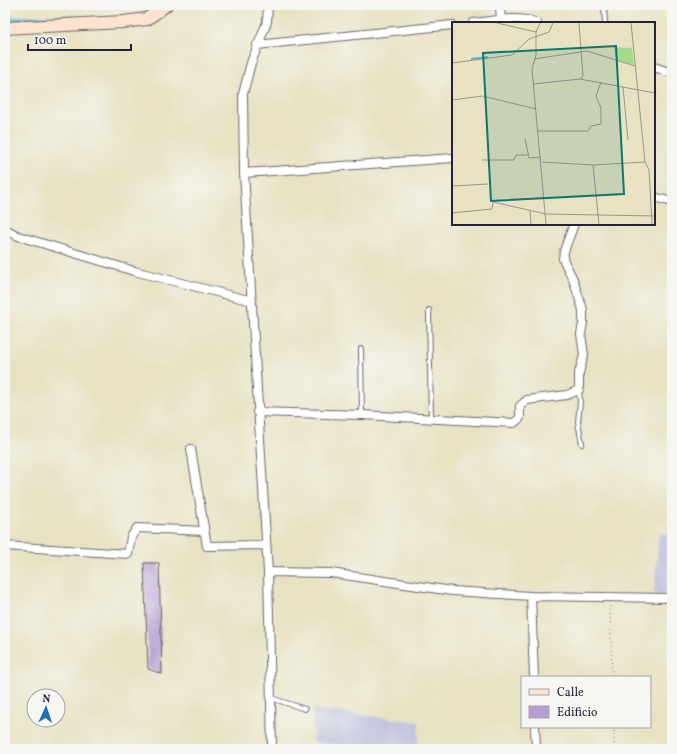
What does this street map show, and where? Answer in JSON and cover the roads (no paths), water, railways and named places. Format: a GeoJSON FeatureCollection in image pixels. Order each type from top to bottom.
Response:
{"type":"FeatureCollection","features":[{"type":"Feature","properties":{"kind":"street"},"geometry":{"type":"LineString","coordinates":[[268,5],[267,22],[257,45],[243,94],[244,173],[268,572],[272,749]]}},
{"type":"Feature","properties":{"kind":"street"},"geometry":{"type":"LineString","coordinates":[[500,5],[501,22],[528,19],[535,22]]}},
{"type":"Feature","properties":{"kind":"street"},"geometry":{"type":"LineString","coordinates":[[5,28],[147,20],[164,6]]}},
{"type":"Feature","properties":{"kind":"street"},"geometry":{"type":"LineString","coordinates":[[257,45],[452,25]]}},
{"type":"Feature","properties":{"kind":"street"},"geometry":{"type":"LineString","coordinates":[[655,67],[672,73]]}},
{"type":"Feature","properties":{"kind":"street"},"geometry":{"type":"LineString","coordinates":[[244,173],[452,158]]}},
{"type":"Feature","properties":{"kind":"street"},"geometry":{"type":"LineString","coordinates":[[655,197],[672,202]]}},
{"type":"Feature","properties":{"kind":"street"},"geometry":{"type":"LineString","coordinates":[[258,412],[362,415],[514,423],[520,418],[520,406],[527,400],[567,395],[578,390],[579,373],[584,355],[581,334],[583,310],[573,279],[563,259],[564,251],[574,225]]}},
{"type":"Feature","properties":{"kind":"street"},"geometry":{"type":"LineString","coordinates":[[5,229],[18,236],[134,271],[252,301]]}},
{"type":"Feature","properties":{"kind":"street"},"geometry":{"type":"LineString","coordinates":[[191,449],[206,546],[266,545]]}},
{"type":"Feature","properties":{"kind":"street"},"geometry":{"type":"LineString","coordinates":[[5,546],[128,554],[131,537],[137,528],[204,531]]}},
{"type":"Feature","properties":{"kind":"street"},"geometry":{"type":"LineString","coordinates":[[268,572],[331,572],[452,591],[531,596],[672,598]]}},
{"type":"Feature","properties":{"kind":"street"},"geometry":{"type":"LineString","coordinates":[[531,596],[534,676]]}},
{"type":"Feature","properties":{"kind":"street"},"geometry":{"type":"LineString","coordinates":[[536,728],[536,749]]}},
{"type":"Feature","properties":{"kind":"lane"},"geometry":{"type":"LineString","coordinates":[[604,5],[605,22]]}},
{"type":"Feature","properties":{"kind":"lane"},"geometry":{"type":"LineString","coordinates":[[429,310],[431,419]]}},
{"type":"Feature","properties":{"kind":"lane"},"geometry":{"type":"LineString","coordinates":[[362,349],[362,415]]}},
{"type":"Feature","properties":{"kind":"lane"},"geometry":{"type":"LineString","coordinates":[[578,390],[580,402],[578,422],[582,444]]}},
{"type":"Feature","properties":{"kind":"lane"},"geometry":{"type":"LineString","coordinates":[[272,698],[305,709]]}},
{"type":"Feature","properties":{"kind":"waterway"},"geometry":{"type":"LineString","coordinates":[[5,20],[73,19]]}}]}
